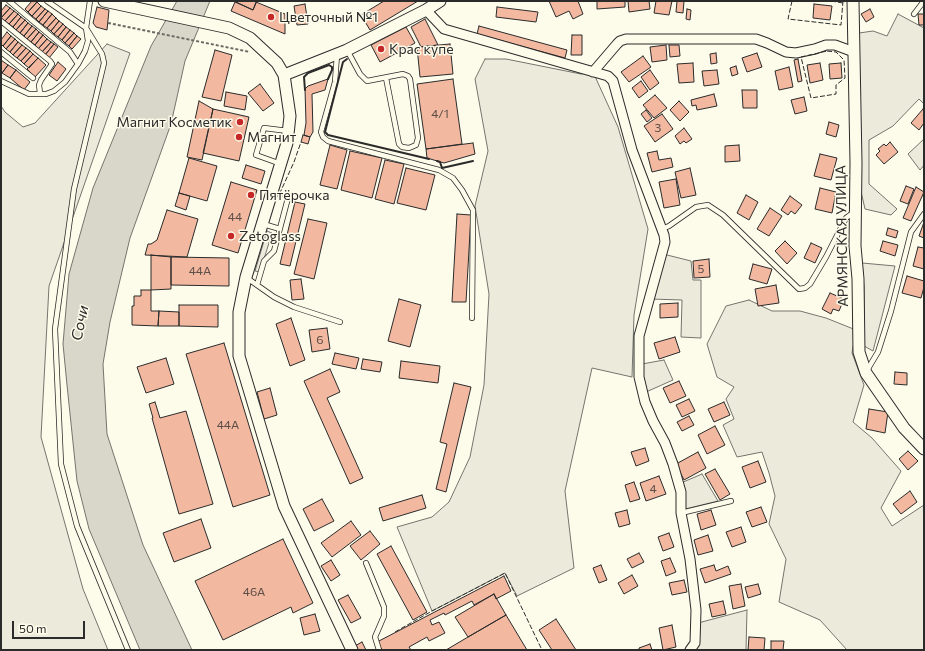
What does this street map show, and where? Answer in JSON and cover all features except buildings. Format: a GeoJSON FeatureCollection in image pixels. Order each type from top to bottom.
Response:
{"type":"FeatureCollection","features":[{"type":"Feature","properties":{"kind":"street"},"geometry":{"type":"LineString","coordinates":[[104,1],[229,28],[250,38],[277,63],[284,75],[290,116],[287,143],[246,278],[239,312],[239,356],[284,506],[352,650]]}},
{"type":"Feature","properties":{"kind":"street"},"geometry":{"type":"LineString","coordinates":[[284,75],[342,52],[426,10],[440,1]]}},
{"type":"Feature","properties":{"kind":"street","name":"АРМЯНСКАЯ УЛИЦА"},"geometry":{"type":"LineString","coordinates":[[853,1],[854,246],[858,279],[859,352],[866,373],[904,428],[924,449]]}},
{"type":"Feature","properties":{"kind":"street"},"geometry":{"type":"LineString","coordinates":[[426,10],[444,29],[608,76],[613,81],[632,150],[662,228],[665,242],[639,336],[639,377],[645,402],[652,421],[665,443],[681,492],[681,512],[690,559],[696,610],[695,643],[690,650]]}},
{"type":"Feature","properties":{"kind":"street"},"geometry":{"type":"LineString","coordinates":[[593,72],[617,44],[626,39],[756,40],[767,43],[786,52],[796,53],[826,45],[836,44],[854,52]]}},
{"type":"Feature","properties":{"kind":"lane"},"geometry":{"type":"LineString","coordinates":[[9,1],[70,52],[78,64]]}},
{"type":"Feature","properties":{"kind":"lane"},"geometry":{"type":"LineString","coordinates":[[47,1],[86,28],[102,54],[104,63],[74,189],[55,329],[61,464],[77,526],[128,650]]}},
{"type":"Feature","properties":{"kind":"lane"},"geometry":{"type":"LineString","coordinates":[[1,81],[29,94],[46,94],[54,91],[65,82],[85,52],[88,42],[86,28],[90,1]]}},
{"type":"Feature","properties":{"kind":"lane"},"geometry":{"type":"LineString","coordinates":[[914,14],[924,1]]}},
{"type":"Feature","properties":{"kind":"lane"},"geometry":{"type":"LineString","coordinates":[[1,21],[52,64],[39,85],[40,94]]}},
{"type":"Feature","properties":{"kind":"lane"},"geometry":{"type":"LineString","coordinates":[[1,52],[33,78]]}},
{"type":"Feature","properties":{"kind":"lane"},"geometry":{"type":"LineString","coordinates":[[342,52],[367,81],[403,74],[408,76],[410,79],[418,138],[416,145],[409,148],[402,147],[399,144],[386,78]]}},
{"type":"Feature","properties":{"kind":"lane"},"geometry":{"type":"LineString","coordinates":[[342,52],[322,132],[323,137],[328,141],[439,170],[453,178],[462,190],[473,210],[472,318]]}},
{"type":"Feature","properties":{"kind":"lane"},"geometry":{"type":"LineString","coordinates":[[281,164],[256,155],[264,128],[288,131]]}},
{"type":"Feature","properties":{"kind":"lane"},"geometry":{"type":"LineString","coordinates":[[258,285],[264,262],[274,251],[288,198]]}},
{"type":"Feature","properties":{"kind":"lane"},"geometry":{"type":"LineString","coordinates":[[662,228],[669,226],[696,207],[708,205],[723,215],[799,289],[805,288],[810,284],[846,218],[855,211]]}},
{"type":"Feature","properties":{"kind":"lane"},"geometry":{"type":"LineString","coordinates":[[866,373],[878,352],[891,311],[910,232],[924,214]]}},
{"type":"Feature","properties":{"kind":"lane"},"geometry":{"type":"LineString","coordinates":[[262,224],[280,229]]}},
{"type":"Feature","properties":{"kind":"lane"},"geometry":{"type":"LineString","coordinates":[[246,278],[274,297],[294,307],[340,322]]}},
{"type":"Feature","properties":{"kind":"lane"},"geometry":{"type":"LineString","coordinates":[[681,512],[731,501]]}},
{"type":"Feature","properties":{"kind":"lane"},"geometry":{"type":"LineString","coordinates":[[366,563],[384,607],[384,616],[375,637],[379,650]]}},
{"type":"Feature","properties":{"kind":"path"},"geometry":{"type":"LineString","coordinates":[[108,23],[255,53]]}},
{"type":"Feature","properties":{"kind":"shaded area"},"geometry":{"type":"Polygon","coordinates":[[[898,14],[924,28],[924,104],[919,99],[893,126],[869,140],[869,184],[897,209],[891,215],[865,209],[860,187],[859,33],[873,31],[887,36],[898,14]]]}},
{"type":"Feature","properties":{"kind":"shaded area"},"geometry":{"type":"Polygon","coordinates":[[[107,44],[130,53],[49,286],[41,437],[83,589],[108,650],[1,650],[1,106],[5,112],[23,127],[35,123],[107,44]]]}},
{"type":"Feature","properties":{"kind":"shaded area"},"geometry":{"type":"Polygon","coordinates":[[[485,59],[506,59],[581,74],[593,72],[618,127],[648,229],[634,315],[632,377],[592,368],[565,491],[574,568],[517,596],[505,573],[432,611],[397,527],[432,517],[449,502],[470,457],[484,385],[489,294],[475,206],[488,151],[475,79],[485,59]]]}},
{"type":"Feature","properties":{"kind":"shaded area"},"geometry":{"type":"Polygon","coordinates":[[[924,139],[924,165],[920,170],[908,154],[924,139]]]}},
{"type":"Feature","properties":{"kind":"shaded area"},"geometry":{"type":"Polygon","coordinates":[[[267,231],[272,233],[260,272],[255,271],[267,231]]]}},
{"type":"Feature","properties":{"kind":"shaded area"},"geometry":{"type":"Polygon","coordinates":[[[663,254],[691,261],[693,280],[701,280],[701,338],[681,337],[682,300],[651,299],[663,254]]]}},
{"type":"Feature","properties":{"kind":"shaded area"},"geometry":{"type":"Polygon","coordinates":[[[862,263],[895,266],[873,351],[864,346],[864,287],[862,263]]]}},
{"type":"Feature","properties":{"kind":"shaded area"},"geometry":{"type":"Polygon","coordinates":[[[749,300],[772,311],[800,311],[826,318],[856,330],[852,353],[864,385],[853,422],[872,438],[901,471],[881,508],[892,526],[924,505],[924,650],[847,650],[820,620],[779,602],[786,559],[769,524],[775,496],[769,473],[762,452],[737,457],[723,425],[734,419],[726,399],[734,387],[717,377],[707,344],[726,306],[749,300]]]}},
{"type":"Feature","properties":{"kind":"shaded area"},"geometry":{"type":"Polygon","coordinates":[[[664,360],[673,380],[646,392],[642,377],[642,364],[664,360]]]}},
{"type":"Feature","properties":{"kind":"shaded area"},"geometry":{"type":"Polygon","coordinates":[[[702,474],[718,501],[685,509],[681,483],[702,474]]]}},
{"type":"Feature","properties":{"kind":"shaded area"},"geometry":{"type":"Polygon","coordinates":[[[747,610],[746,650],[694,650],[698,623],[747,610]]]}},
{"type":"Feature","properties":{"kind":"water","name":"Сочи"},"geometry":{"type":"Polygon","coordinates":[[[177,1],[210,1],[185,61],[171,124],[130,238],[110,322],[103,364],[107,434],[143,545],[192,650],[140,650],[89,529],[77,481],[63,344],[69,274],[93,188],[151,46],[177,1]]]}},
{"type":"Feature","properties":{"kind":"fence"},"geometry":{"type":"LineString","coordinates":[[792,1],[788,19],[841,25],[843,1]]}},
{"type":"Feature","properties":{"kind":"fence"},"geometry":{"type":"LineString","coordinates":[[831,1],[843,3]]}},
{"type":"Feature","properties":{"kind":"fence"},"geometry":{"type":"LineString","coordinates":[[827,51],[836,52],[844,60],[845,78],[836,85],[836,94],[811,98],[801,57],[827,51]]}},
{"type":"Feature","properties":{"kind":"fence"},"geometry":{"type":"LineString","coordinates":[[295,202],[296,200],[279,195],[294,162],[301,142]]}},
{"type":"Feature","properties":{"kind":"fence"},"geometry":{"type":"LineString","coordinates":[[395,632],[505,573],[542,650]]}},
{"type":"Feature","properties":{"kind":"wall"},"geometry":{"type":"LineString","coordinates":[[347,59],[343,62],[325,132],[328,135],[429,159]]}},
{"type":"Feature","properties":{"kind":"wall"},"geometry":{"type":"LineString","coordinates":[[305,90],[304,77],[308,73],[329,65],[332,67],[332,70],[328,79]]}},
{"type":"Feature","properties":{"kind":"wall"},"geometry":{"type":"LineString","coordinates":[[437,161],[440,162],[442,168],[473,161]]}},
{"type":"Feature","properties":{"kind":"place","name":"Цветочный №1"},"geometry":{"type":"Point","coordinates":[271,17]}},
{"type":"Feature","properties":{"kind":"place","name":"Крас купе"},"geometry":{"type":"Point","coordinates":[381,49]}},
{"type":"Feature","properties":{"kind":"place","name":"Магнит Косметик"},"geometry":{"type":"Point","coordinates":[240,122]}},
{"type":"Feature","properties":{"kind":"place","name":"Магнит"},"geometry":{"type":"Point","coordinates":[239,137]}},
{"type":"Feature","properties":{"kind":"place","name":"Пятёрочка"},"geometry":{"type":"Point","coordinates":[251,195]}},
{"type":"Feature","properties":{"kind":"place","name":"Zetoglass"},"geometry":{"type":"Point","coordinates":[231,236]}}]}
